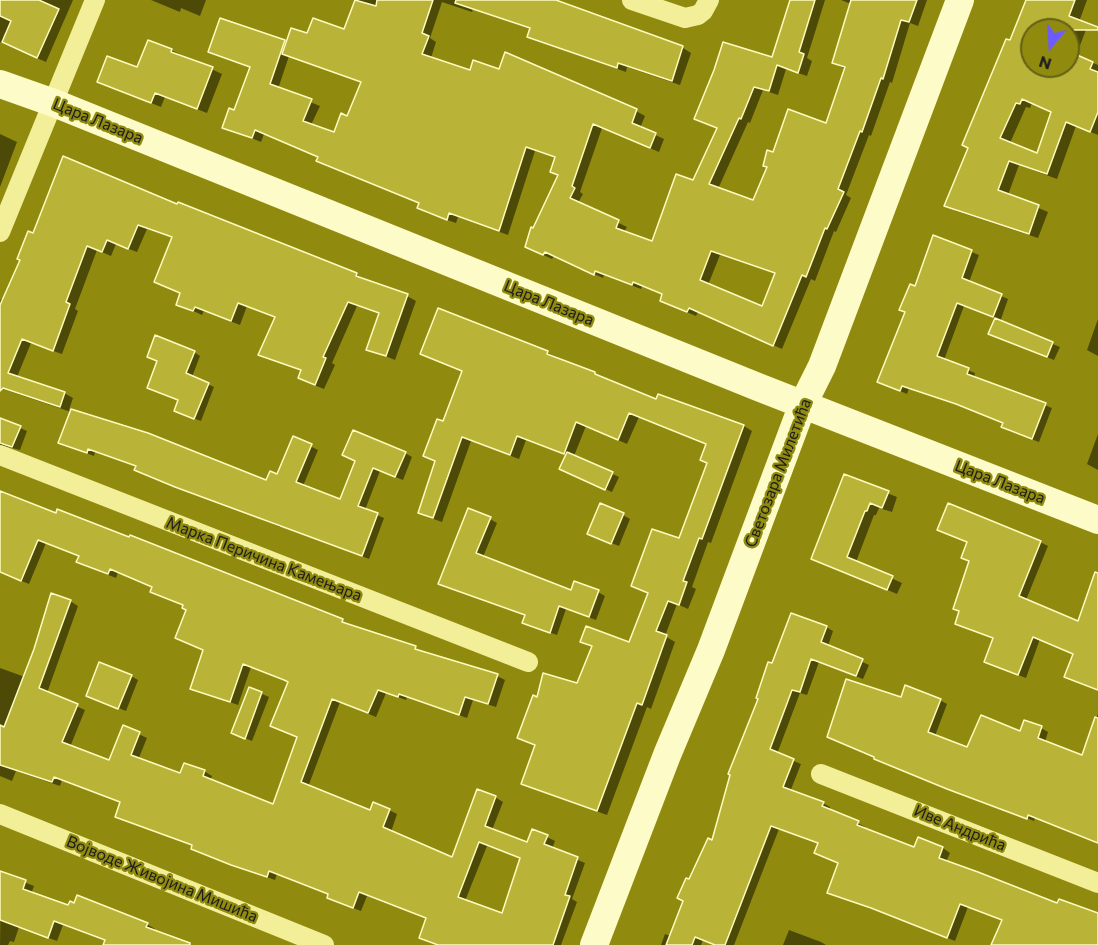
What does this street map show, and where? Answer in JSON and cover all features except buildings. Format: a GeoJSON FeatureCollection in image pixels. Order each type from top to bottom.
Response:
{"type":"FeatureCollection","features":[{"type":"Feature","properties":{"kind":"main road","name":"Светозара Милетића"},"geometry":{"type":"LineString","coordinates":[[594,945],[667,755],[711,650],[803,405],[822,366],[960,0]]}},
{"type":"Feature","properties":{"kind":"main road","name":"Цара Лазара"},"geometry":{"type":"LineString","coordinates":[[0,84],[803,405],[1098,520]]}},
{"type":"Feature","properties":{"kind":"street"},"geometry":{"type":"LineString","coordinates":[[0,232],[95,0]]}},
{"type":"Feature","properties":{"kind":"street"},"geometry":{"type":"LineString","coordinates":[[632,0],[685,18],[698,15],[709,0]]}},
{"type":"Feature","properties":{"kind":"street","name":"Марка Перичина Камењара"},"geometry":{"type":"LineString","coordinates":[[0,455],[528,662]]}},
{"type":"Feature","properties":{"kind":"street","name":"Иве Андрића"},"geometry":{"type":"LineString","coordinates":[[821,774],[1098,883]]}},
{"type":"Feature","properties":{"kind":"street","name":"Војводе Живојина Мишића"},"geometry":{"type":"LineString","coordinates":[[0,814],[324,945]]}}]}
